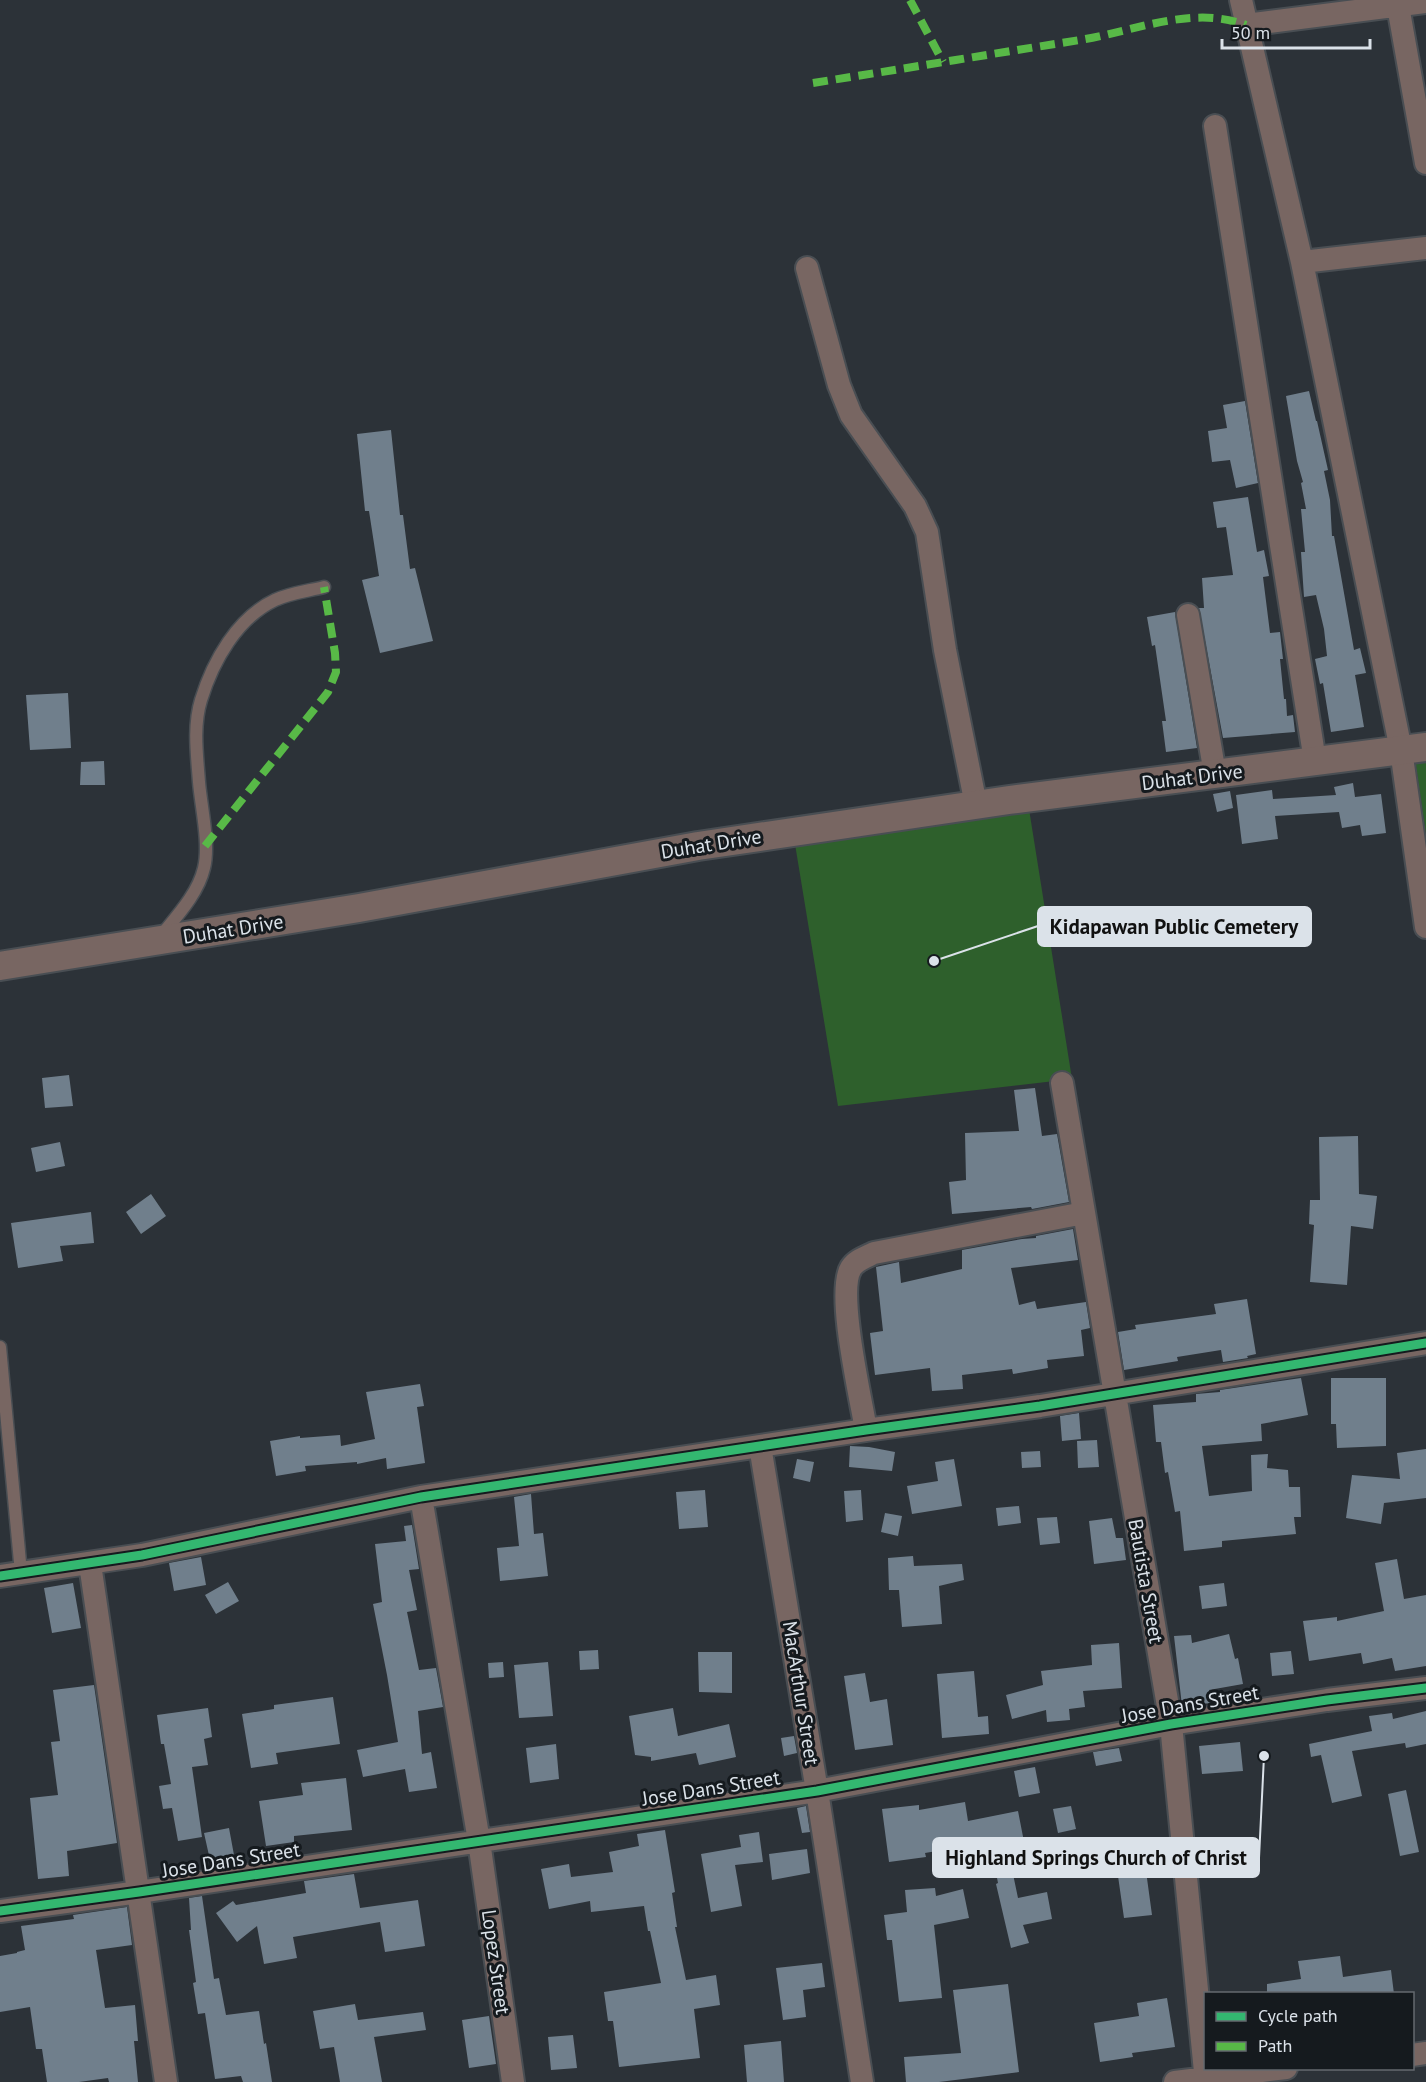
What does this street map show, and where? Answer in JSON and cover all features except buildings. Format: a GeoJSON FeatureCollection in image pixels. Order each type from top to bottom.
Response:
{"type":"FeatureCollection","features":[{"type":"Feature","properties":{"kind":"street"},"geometry":{"type":"LineString","coordinates":[[1241,0],[1414,749],[1426,927]]}},
{"type":"Feature","properties":{"kind":"street"},"geometry":{"type":"LineString","coordinates":[[1246,25],[1426,2]]}},
{"type":"Feature","properties":{"kind":"street"},"geometry":{"type":"LineString","coordinates":[[1398,6],[1426,163]]}},
{"type":"Feature","properties":{"kind":"street"},"geometry":{"type":"LineString","coordinates":[[1215,126],[1315,761]]}},
{"type":"Feature","properties":{"kind":"street"},"geometry":{"type":"LineString","coordinates":[[1302,262],[1426,248]]}},
{"type":"Feature","properties":{"kind":"street"},"geometry":{"type":"LineString","coordinates":[[807,268],[839,385],[851,415],[915,506],[927,532],[945,650],[976,805]]}},
{"type":"Feature","properties":{"kind":"street"},"geometry":{"type":"LineString","coordinates":[[1188,615],[1215,774]]}},
{"type":"Feature","properties":{"kind":"street","name":"Duhat Drive"},"geometry":{"type":"LineString","coordinates":[[0,966],[359,908],[698,846],[976,805],[1414,749]]}},
{"type":"Feature","properties":{"kind":"street","name":"Bautista Street"},"geometry":{"type":"LineString","coordinates":[[1062,1083],[1171,1724],[1204,2070]]}},
{"type":"Feature","properties":{"kind":"street"},"geometry":{"type":"LineString","coordinates":[[866,1430],[846,1310],[848,1276],[851,1268],[858,1261],[874,1253],[1084,1213]]}},
{"type":"Feature","properties":{"kind":"street"},"geometry":{"type":"LineString","coordinates":[[10,1574],[90,1564],[421,1497],[1040,1406],[1426,1343]]}},
{"type":"Feature","properties":{"kind":"street","name":"MacArthur Street"},"geometry":{"type":"LineString","coordinates":[[760,1446],[862,2082]]}},
{"type":"Feature","properties":{"kind":"street","name":"Lopez Street"},"geometry":{"type":"LineString","coordinates":[[421,1497],[479,1841],[513,2082]]}},
{"type":"Feature","properties":{"kind":"street"},"geometry":{"type":"LineString","coordinates":[[90,1564],[166,2082]]}},
{"type":"Feature","properties":{"kind":"street","name":"Jose Dans Street"},"geometry":{"type":"LineString","coordinates":[[0,1911],[817,1791],[1171,1724],[1327,1700],[1426,1688]]}},
{"type":"Feature","properties":{"kind":"street"},"geometry":{"type":"LineString","coordinates":[[1175,2082],[1272,2070]]}},
{"type":"Feature","properties":{"kind":"lane"},"geometry":{"type":"LineString","coordinates":[[158,941],[191,897],[204,868],[205,846],[196,743],[201,701],[219,658],[234,633],[255,613],[275,600],[324,588]]}},
{"type":"Feature","properties":{"kind":"lane"},"geometry":{"type":"LineString","coordinates":[[0,1347],[10,1574]]}},
{"type":"Feature","properties":{"kind":"green space"},"geometry":{"type":"Polygon","coordinates":[[[1426,758],[1426,835],[1415,759],[1426,758]]]}},
{"type":"Feature","properties":{"kind":"green space"},"geometry":{"type":"Polygon","coordinates":[[[1029,809],[1072,1079],[838,1106],[795,844],[1029,809]]]}},
{"type":"Feature","properties":{"kind":"marked path"},"geometry":{"type":"LineString","coordinates":[[910,0],[943,62]]}},
{"type":"Feature","properties":{"kind":"marked path"},"geometry":{"type":"LineString","coordinates":[[813,83],[1080,40],[1184,19],[1226,20],[1246,25]]}},
{"type":"Feature","properties":{"kind":"marked path"},"geometry":{"type":"LineString","coordinates":[[205,846],[328,692],[336,672],[324,587]]}},
{"type":"Feature","properties":{"kind":"cycle path"},"geometry":{"type":"LineString","coordinates":[[0,1576],[142,1555],[421,1497],[1040,1406],[1426,1343]]}},
{"type":"Feature","properties":{"kind":"cycle path"},"geometry":{"type":"LineString","coordinates":[[0,1911],[817,1791],[1171,1724],[1327,1700],[1426,1688]]}},
{"type":"Feature","properties":{"kind":"place","name":"Kidapawan Public Cemetery"},"geometry":{"type":"Point","coordinates":[934,961]}},
{"type":"Feature","properties":{"kind":"place","name":"Highland Springs Church of Christ"},"geometry":{"type":"Point","coordinates":[1264,1756]}}]}
